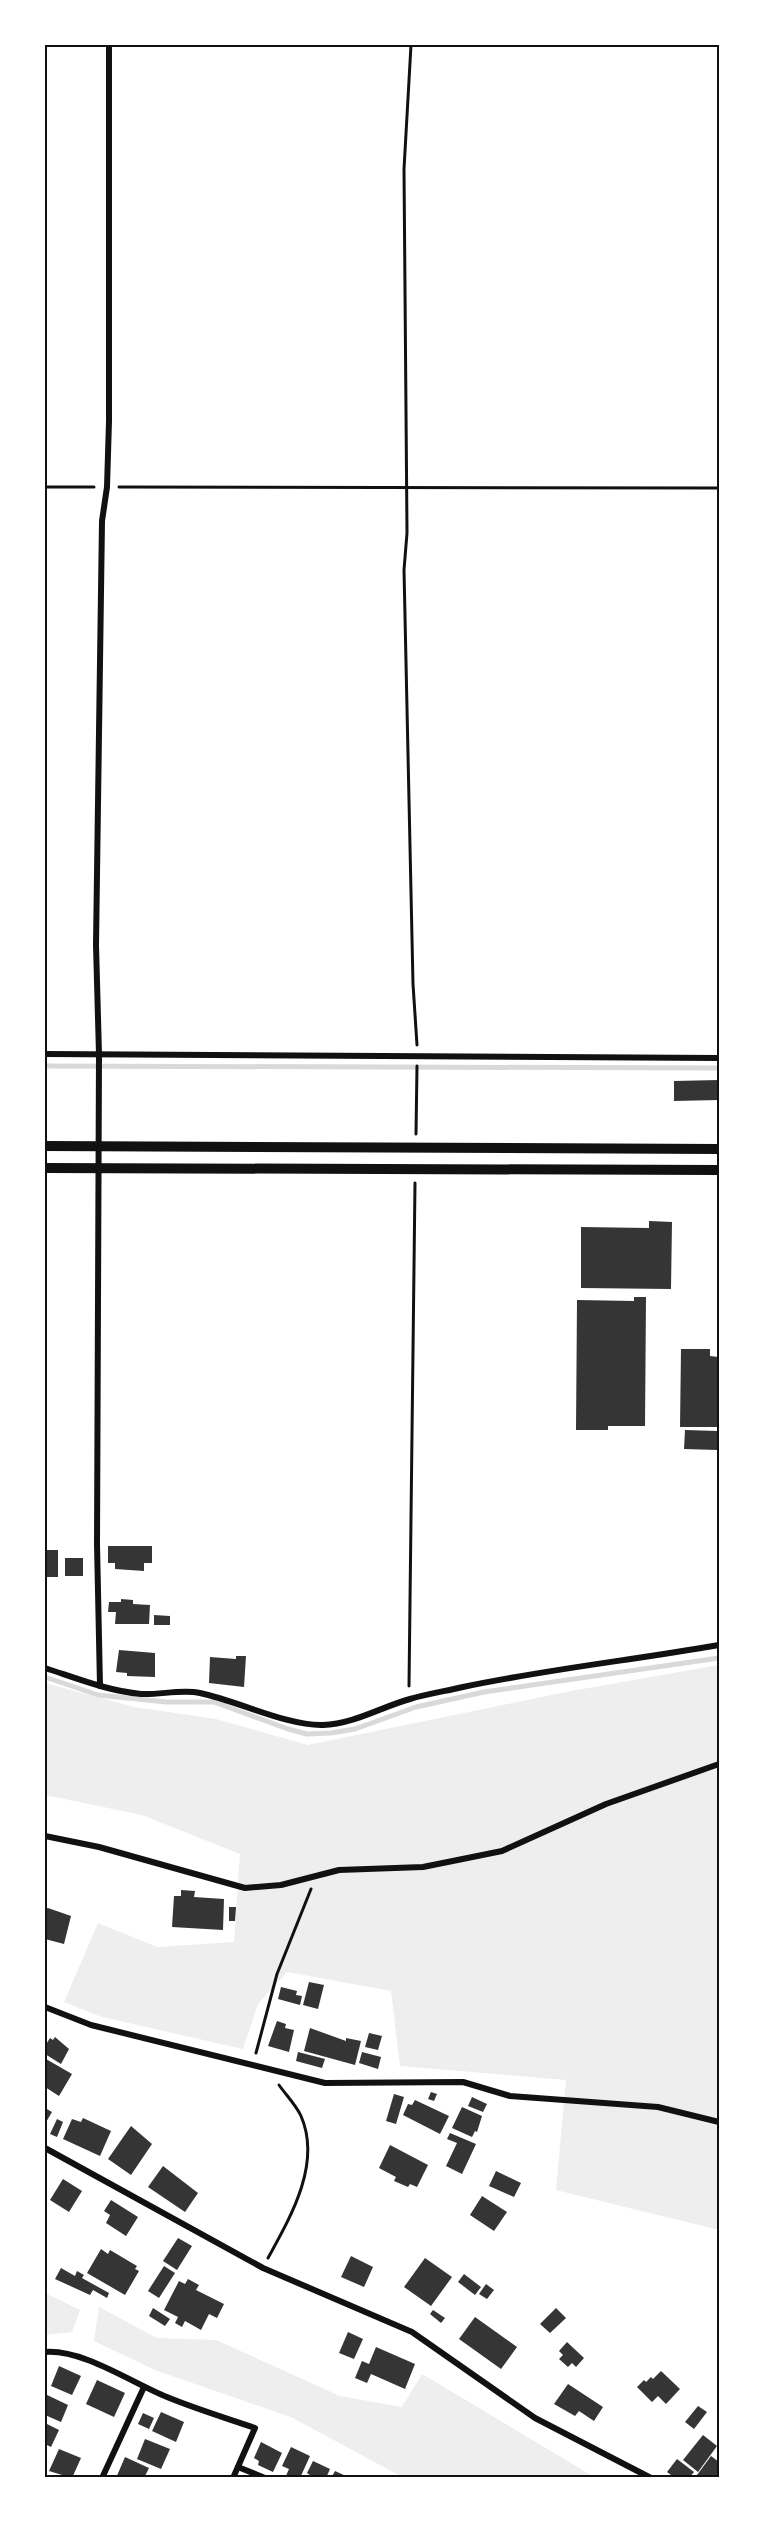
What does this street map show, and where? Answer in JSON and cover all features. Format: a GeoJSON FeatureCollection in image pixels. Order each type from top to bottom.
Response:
{"type":"FeatureCollection","features":[{"type":"Feature","properties":{"kind":"street"},"geometry":{"type":"LineString","coordinates":[[100,1686],[97,1544],[99,1054],[96,933],[102,521],[107,487],[109,45]]}},
{"type":"Feature","properties":{"kind":"street"},"geometry":{"type":"LineString","coordinates":[[45,1053],[719,1058]]}},
{"type":"Feature","properties":{"kind":"street"},"geometry":{"type":"LineString","coordinates":[[45,1146],[719,1149]]}},
{"type":"Feature","properties":{"kind":"street"},"geometry":{"type":"LineString","coordinates":[[45,1168],[719,1170]]}},
{"type":"Feature","properties":{"kind":"street"},"geometry":{"type":"LineString","coordinates":[[45,1668],[100,1686],[138,1694],[196,1692],[233,1700],[290,1720],[321,1725],[346,1723],[410,1699],[570,1666],[643,1658],[719,1645]]}},
{"type":"Feature","properties":{"kind":"street"},"geometry":{"type":"LineString","coordinates":[[45,1836],[99,1847],[245,1888],[281,1885],[339,1870],[423,1867],[502,1851],[606,1804],[719,1764]]}},
{"type":"Feature","properties":{"kind":"street"},"geometry":{"type":"LineString","coordinates":[[45,2007],[91,2025],[325,2082],[464,2082],[510,2096],[657,2107],[719,2122]]}},
{"type":"Feature","properties":{"kind":"street"},"geometry":{"type":"LineString","coordinates":[[45,2148],[263,2268],[412,2332],[535,2418],[651,2478]]}},
{"type":"Feature","properties":{"kind":"street"},"geometry":{"type":"LineString","coordinates":[[45,2352],[92,2362],[144,2387],[255,2428],[232,2478]]}},
{"type":"Feature","properties":{"kind":"street"},"geometry":{"type":"LineString","coordinates":[[102,2478],[144,2387]]}},
{"type":"Feature","properties":{"kind":"street"},"geometry":{"type":"LineString","coordinates":[[238,2467],[265,2478]]}},
{"type":"Feature","properties":{"kind":"path"},"geometry":{"type":"LineString","coordinates":[[411,45],[404,169],[406,486],[404,570],[413,984],[417,1056],[416,1136]]}},
{"type":"Feature","properties":{"kind":"path"},"geometry":{"type":"LineString","coordinates":[[45,488],[406,486],[719,488]]}},
{"type":"Feature","properties":{"kind":"path"},"geometry":{"type":"LineString","coordinates":[[410,1699],[415,1170]]}},
{"type":"Feature","properties":{"kind":"path"},"geometry":{"type":"LineString","coordinates":[[252,2066],[270,1995],[302,1917],[313,1877]]}},
{"type":"Feature","properties":{"kind":"path"},"geometry":{"type":"LineString","coordinates":[[263,2268],[297,2201],[305,2161],[306,2138],[300,2116],[278,2084],[278,2072]]}},
{"type":"Feature","properties":{"kind":"shaded area"},"geometry":{"type":"Polygon","coordinates":[[[719,1665],[719,2230],[556,2190],[566,2080],[400,2066],[391,1991],[287,1972],[258,2004],[243,2049],[102,2017],[64,2002],[98,1923],[157,1947],[234,1942],[240,1854],[142,1815],[45,1795],[45,1683],[134,1707],[216,1719],[308,1745],[571,1691],[719,1665]]]}},
{"type":"Feature","properties":{"kind":"shaded area"},"geometry":{"type":"Polygon","coordinates":[[[45,2293],[80,2310],[72,2332],[45,2335],[45,2293]]]}},
{"type":"Feature","properties":{"kind":"shaded area"},"geometry":{"type":"Polygon","coordinates":[[[99,2307],[157,2338],[216,2340],[340,2396],[402,2407],[422,2374],[596,2478],[404,2478],[291,2417],[155,2370],[94,2341],[99,2307]]]}},
{"type":"Feature","properties":{"kind":"building"},"geometry":{"type":"Polygon","coordinates":[[[719,1080],[719,1100],[674,1101],[674,1081],[719,1080]]]}},
{"type":"Feature","properties":{"kind":"building"},"geometry":{"type":"Polygon","coordinates":[[[649,1221],[672,1222],[671,1289],[581,1288],[581,1227],[649,1228],[649,1221]]]}},
{"type":"Feature","properties":{"kind":"building"},"geometry":{"type":"Polygon","coordinates":[[[634,1297],[646,1297],[645,1426],[608,1426],[608,1430],[576,1430],[577,1300],[634,1301],[634,1297]]]}},
{"type":"Feature","properties":{"kind":"building"},"geometry":{"type":"Polygon","coordinates":[[[681,1349],[710,1349],[710,1356],[718,1357],[718,1427],[680,1427],[681,1349]]]}},
{"type":"Feature","properties":{"kind":"building"},"geometry":{"type":"Polygon","coordinates":[[[685,1430],[718,1431],[717,1450],[684,1449],[685,1430]]]}},
{"type":"Feature","properties":{"kind":"building"},"geometry":{"type":"Polygon","coordinates":[[[108,1546],[152,1546],[152,1563],[144,1563],[144,1571],[115,1569],[115,1563],[108,1563],[108,1546]]]}},
{"type":"Feature","properties":{"kind":"building"},"geometry":{"type":"Polygon","coordinates":[[[45,1550],[58,1550],[58,1577],[45,1577],[45,1550]]]}},
{"type":"Feature","properties":{"kind":"building"},"geometry":{"type":"Polygon","coordinates":[[[65,1558],[83,1558],[83,1576],[65,1576],[65,1558]]]}},
{"type":"Feature","properties":{"kind":"building"},"geometry":{"type":"Polygon","coordinates":[[[121,1599],[133,1600],[133,1604],[150,1605],[149,1624],[115,1624],[116,1612],[108,1612],[109,1602],[121,1602],[121,1599]]]}},
{"type":"Feature","properties":{"kind":"building"},"geometry":{"type":"Polygon","coordinates":[[[154,1615],[170,1616],[170,1625],[154,1625],[154,1615]]]}},
{"type":"Feature","properties":{"kind":"building"},"geometry":{"type":"Polygon","coordinates":[[[119,1650],[155,1653],[155,1677],[127,1676],[127,1673],[116,1672],[119,1650]]]}},
{"type":"Feature","properties":{"kind":"building"},"geometry":{"type":"Polygon","coordinates":[[[236,1656],[246,1656],[244,1687],[209,1683],[210,1657],[236,1659],[236,1656]]]}},
{"type":"Feature","properties":{"kind":"building"},"geometry":{"type":"Polygon","coordinates":[[[181,1890],[195,1891],[194,1897],[224,1899],[223,1930],[172,1927],[174,1896],[181,1896],[181,1890]]]}},
{"type":"Feature","properties":{"kind":"building"},"geometry":{"type":"Polygon","coordinates":[[[229,1907],[236,1907],[235,1921],[229,1921],[229,1907]]]}},
{"type":"Feature","properties":{"kind":"building"},"geometry":{"type":"Polygon","coordinates":[[[45,1909],[71,1916],[64,1944],[45,1939],[45,1909]]]}},
{"type":"Feature","properties":{"kind":"building"},"geometry":{"type":"Polygon","coordinates":[[[309,1982],[324,1985],[318,2009],[303,2005],[309,1982]]]}},
{"type":"Feature","properties":{"kind":"building"},"geometry":{"type":"Polygon","coordinates":[[[281,1987],[297,1991],[296,1995],[302,1996],[300,2005],[278,1999],[281,1987]]]}},
{"type":"Feature","properties":{"kind":"building"},"geometry":{"type":"Polygon","coordinates":[[[277,2021],[286,2024],[285,2028],[294,2030],[289,2052],[268,2046],[277,2021]]]}},
{"type":"Feature","properties":{"kind":"building"},"geometry":{"type":"Polygon","coordinates":[[[310,2028],[346,2041],[346,2038],[361,2041],[355,2065],[304,2051],[310,2028]]]}},
{"type":"Feature","properties":{"kind":"building"},"geometry":{"type":"Polygon","coordinates":[[[369,2033],[382,2036],[378,2050],[365,2047],[369,2033]]]}},
{"type":"Feature","properties":{"kind":"building"},"geometry":{"type":"Polygon","coordinates":[[[55,2037],[69,2049],[61,2064],[45,2054],[45,2046],[50,2038],[53,2040],[55,2037]]]}},
{"type":"Feature","properties":{"kind":"building"},"geometry":{"type":"Polygon","coordinates":[[[298,2052],[325,2059],[322,2068],[296,2061],[298,2052]]]}},
{"type":"Feature","properties":{"kind":"building"},"geometry":{"type":"Polygon","coordinates":[[[362,2052],[381,2057],[378,2069],[359,2063],[362,2052]]]}},
{"type":"Feature","properties":{"kind":"building"},"geometry":{"type":"Polygon","coordinates":[[[46,2059],[72,2074],[59,2096],[45,2087],[46,2059]]]}},
{"type":"Feature","properties":{"kind":"building"},"geometry":{"type":"Polygon","coordinates":[[[431,2092],[437,2094],[434,2101],[428,2099],[431,2092]]]}},
{"type":"Feature","properties":{"kind":"building"},"geometry":{"type":"Polygon","coordinates":[[[394,2094],[404,2097],[396,2124],[386,2121],[394,2094]]]}},
{"type":"Feature","properties":{"kind":"building"},"geometry":{"type":"Polygon","coordinates":[[[472,2097],[487,2104],[483,2112],[468,2106],[472,2097]]]}},
{"type":"Feature","properties":{"kind":"building"},"geometry":{"type":"Polygon","coordinates":[[[415,2100],[449,2116],[440,2134],[403,2115],[408,2104],[412,2105],[415,2100]]]}},
{"type":"Feature","properties":{"kind":"building"},"geometry":{"type":"Polygon","coordinates":[[[462,2107],[482,2116],[477,2132],[475,2131],[472,2137],[452,2128],[462,2107]]]}},
{"type":"Feature","properties":{"kind":"building"},"geometry":{"type":"Polygon","coordinates":[[[45,2108],[52,2112],[45,2124],[45,2108]]]}},
{"type":"Feature","properties":{"kind":"building"},"geometry":{"type":"Polygon","coordinates":[[[83,2118],[111,2131],[100,2156],[63,2139],[72,2119],[81,2122],[83,2118]]]}},
{"type":"Feature","properties":{"kind":"building"},"geometry":{"type":"Polygon","coordinates":[[[57,2119],[63,2122],[57,2137],[50,2134],[57,2119]]]}},
{"type":"Feature","properties":{"kind":"building"},"geometry":{"type":"Polygon","coordinates":[[[131,2126],[152,2144],[131,2175],[108,2159],[131,2126]]]}},
{"type":"Feature","properties":{"kind":"building"},"geometry":{"type":"Polygon","coordinates":[[[450,2133],[476,2144],[462,2174],[446,2166],[457,2143],[447,2139],[450,2133]]]}},
{"type":"Feature","properties":{"kind":"building"},"geometry":{"type":"Polygon","coordinates":[[[390,2145],[428,2165],[417,2187],[410,2184],[408,2187],[394,2181],[396,2177],[379,2168],[390,2145]]]}},
{"type":"Feature","properties":{"kind":"building"},"geometry":{"type":"Polygon","coordinates":[[[163,2166],[198,2193],[185,2212],[148,2187],[163,2166]]]}},
{"type":"Feature","properties":{"kind":"building"},"geometry":{"type":"Polygon","coordinates":[[[496,2171],[521,2183],[514,2197],[489,2186],[496,2171]]]}},
{"type":"Feature","properties":{"kind":"building"},"geometry":{"type":"Polygon","coordinates":[[[63,2179],[82,2191],[69,2212],[50,2200],[63,2179]]]}},
{"type":"Feature","properties":{"kind":"building"},"geometry":{"type":"Polygon","coordinates":[[[482,2196],[507,2212],[494,2231],[470,2215],[482,2196]]]}},
{"type":"Feature","properties":{"kind":"building"},"geometry":{"type":"Polygon","coordinates":[[[111,2200],[138,2217],[126,2236],[106,2223],[110,2215],[104,2211],[111,2200]]]}},
{"type":"Feature","properties":{"kind":"building"},"geometry":{"type":"Polygon","coordinates":[[[178,2238],[192,2246],[177,2270],[163,2261],[178,2238]]]}},
{"type":"Feature","properties":{"kind":"building"},"geometry":{"type":"Polygon","coordinates":[[[101,2249],[108,2254],[110,2250],[137,2266],[135,2269],[139,2271],[125,2295],[87,2273],[101,2249]]]}},
{"type":"Feature","properties":{"kind":"building"},"geometry":{"type":"Polygon","coordinates":[[[351,2256],[373,2267],[364,2287],[341,2277],[351,2256]]]}},
{"type":"Feature","properties":{"kind":"building"},"geometry":{"type":"Polygon","coordinates":[[[425,2258],[452,2277],[431,2306],[404,2287],[425,2258]]]}},
{"type":"Feature","properties":{"kind":"building"},"geometry":{"type":"Polygon","coordinates":[[[164,2266],[175,2273],[159,2298],[148,2291],[164,2266]]]}},
{"type":"Feature","properties":{"kind":"building"},"geometry":{"type":"Polygon","coordinates":[[[61,2268],[75,2276],[77,2271],[84,2275],[82,2278],[109,2293],[107,2298],[93,2290],[90,2295],[55,2279],[61,2268]]]}},
{"type":"Feature","properties":{"kind":"building"},"geometry":{"type":"Polygon","coordinates":[[[464,2274],[481,2287],[475,2295],[458,2282],[464,2274]]]}},
{"type":"Feature","properties":{"kind":"building"},"geometry":{"type":"Polygon","coordinates":[[[188,2279],[199,2285],[196,2290],[224,2304],[217,2318],[209,2314],[201,2330],[185,2321],[182,2327],[175,2323],[178,2317],[164,2310],[179,2281],[185,2284],[188,2279]]]}},
{"type":"Feature","properties":{"kind":"building"},"geometry":{"type":"Polygon","coordinates":[[[486,2284],[494,2290],[487,2299],[479,2294],[486,2284]]]}},
{"type":"Feature","properties":{"kind":"building"},"geometry":{"type":"Polygon","coordinates":[[[153,2308],[170,2319],[165,2326],[149,2316],[153,2308]]]}},
{"type":"Feature","properties":{"kind":"building"},"geometry":{"type":"Polygon","coordinates":[[[556,2308],[566,2318],[550,2333],[540,2324],[556,2308]]]}},
{"type":"Feature","properties":{"kind":"building"},"geometry":{"type":"Polygon","coordinates":[[[433,2310],[445,2318],[441,2323],[430,2314],[433,2310]]]}},
{"type":"Feature","properties":{"kind":"building"},"geometry":{"type":"Polygon","coordinates":[[[475,2317],[517,2347],[501,2369],[459,2339],[475,2317]]]}},
{"type":"Feature","properties":{"kind":"building"},"geometry":{"type":"Polygon","coordinates":[[[348,2332],[363,2339],[354,2359],[339,2353],[348,2332]]]}},
{"type":"Feature","properties":{"kind":"building"},"geometry":{"type":"Polygon","coordinates":[[[567,2342],[584,2358],[576,2367],[572,2363],[568,2367],[559,2359],[563,2355],[559,2351],[567,2342]]]}},
{"type":"Feature","properties":{"kind":"building"},"geometry":{"type":"Polygon","coordinates":[[[376,2347],[415,2364],[405,2389],[371,2374],[367,2383],[355,2378],[362,2361],[369,2364],[376,2347]]]}},
{"type":"Feature","properties":{"kind":"building"},"geometry":{"type":"Polygon","coordinates":[[[59,2366],[81,2376],[72,2395],[51,2386],[59,2366]]]}},
{"type":"Feature","properties":{"kind":"building"},"geometry":{"type":"Polygon","coordinates":[[[661,2371],[680,2389],[666,2404],[658,2396],[652,2402],[637,2387],[644,2380],[646,2382],[651,2377],[653,2379],[661,2371]]]}},
{"type":"Feature","properties":{"kind":"building"},"geometry":{"type":"Polygon","coordinates":[[[97,2380],[125,2393],[114,2417],[86,2404],[97,2380]]]}},
{"type":"Feature","properties":{"kind":"building"},"geometry":{"type":"Polygon","coordinates":[[[568,2384],[603,2407],[594,2421],[579,2411],[575,2416],[554,2404],[568,2384]]]}},
{"type":"Feature","properties":{"kind":"building"},"geometry":{"type":"Polygon","coordinates":[[[45,2394],[68,2405],[61,2422],[45,2415],[45,2394]]]}},
{"type":"Feature","properties":{"kind":"building"},"geometry":{"type":"Polygon","coordinates":[[[698,2406],[707,2412],[694,2429],[685,2422],[698,2406]]]}},
{"type":"Feature","properties":{"kind":"building"},"geometry":{"type":"Polygon","coordinates":[[[161,2412],[184,2422],[176,2442],[152,2431],[161,2412]]]}},
{"type":"Feature","properties":{"kind":"building"},"geometry":{"type":"Polygon","coordinates":[[[143,2413],[154,2418],[149,2429],[138,2424],[143,2413]]]}},
{"type":"Feature","properties":{"kind":"building"},"geometry":{"type":"Polygon","coordinates":[[[45,2423],[59,2430],[51,2447],[45,2444],[45,2423]]]}},
{"type":"Feature","properties":{"kind":"building"},"geometry":{"type":"Polygon","coordinates":[[[703,2435],[717,2446],[698,2472],[683,2460],[703,2435]]]}},
{"type":"Feature","properties":{"kind":"building"},"geometry":{"type":"Polygon","coordinates":[[[145,2439],[170,2449],[161,2469],[137,2459],[145,2439]]]}},
{"type":"Feature","properties":{"kind":"building"},"geometry":{"type":"Polygon","coordinates":[[[261,2442],[282,2453],[273,2472],[258,2465],[259,2461],[254,2458],[261,2442]]]}},
{"type":"Feature","properties":{"kind":"building"},"geometry":{"type":"Polygon","coordinates":[[[291,2447],[310,2456],[300,2478],[285,2478],[289,2469],[282,2466],[291,2447]]]}},
{"type":"Feature","properties":{"kind":"building"},"geometry":{"type":"Polygon","coordinates":[[[59,2449],[81,2458],[72,2478],[49,2471],[59,2449]]]}},
{"type":"Feature","properties":{"kind":"building"},"geometry":{"type":"Polygon","coordinates":[[[711,2456],[719,2462],[719,2477],[702,2478],[697,2475],[711,2456]]]}},
{"type":"Feature","properties":{"kind":"building"},"geometry":{"type":"Polygon","coordinates":[[[125,2457],[149,2468],[144,2478],[116,2478],[125,2457]]]}},
{"type":"Feature","properties":{"kind":"building"},"geometry":{"type":"Polygon","coordinates":[[[677,2459],[694,2472],[689,2478],[675,2478],[667,2472],[677,2459]]]}},
{"type":"Feature","properties":{"kind":"building"},"geometry":{"type":"Polygon","coordinates":[[[313,2461],[330,2469],[326,2478],[308,2478],[310,2475],[307,2473],[313,2461]]]}},
{"type":"Feature","properties":{"kind":"building"},"geometry":{"type":"Polygon","coordinates":[[[335,2471],[346,2476],[345,2478],[331,2478],[335,2471]]]}},
{"type":"Feature","properties":{"kind":"waterway"},"geometry":{"type":"LineString","coordinates":[[45,1066],[719,1068]]}},
{"type":"Feature","properties":{"kind":"waterway"},"geometry":{"type":"LineString","coordinates":[[45,1677],[98,1695],[166,1702],[214,1702],[307,1734],[355,1729],[416,1707],[484,1692],[719,1658]]}}]}
